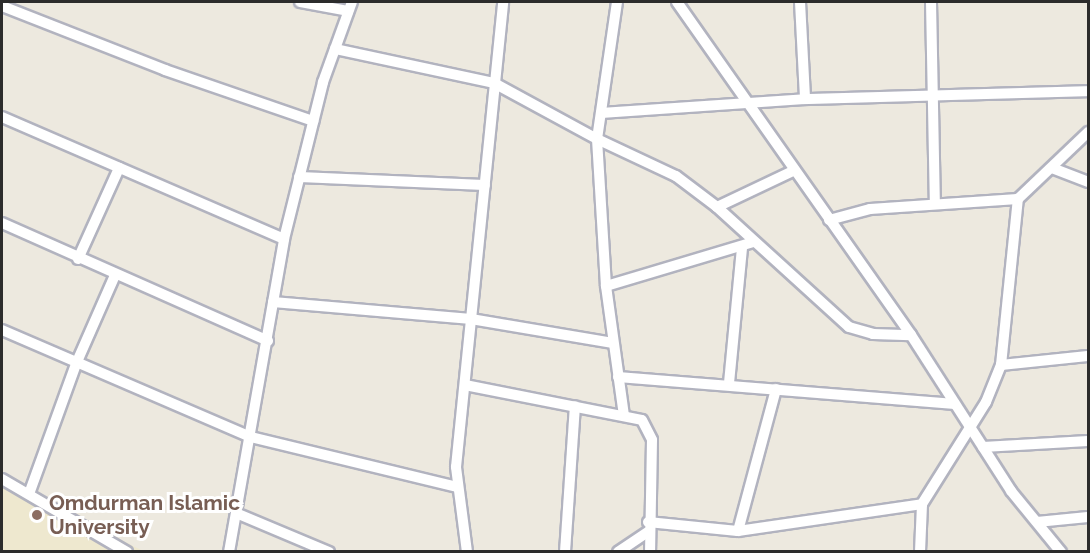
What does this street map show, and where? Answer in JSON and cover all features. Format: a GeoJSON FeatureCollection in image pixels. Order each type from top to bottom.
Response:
{"type":"FeatureCollection","features":[{"type":"Feature","properties":{"kind":"street"},"geometry":{"type":"LineString","coordinates":[[229,552],[268,341],[284,239],[313,122],[350,6],[300,2]]}},
{"type":"Feature","properties":{"kind":"street"},"geometry":{"type":"LineString","coordinates":[[467,552],[457,487],[471,319],[503,2]]}},
{"type":"Feature","properties":{"kind":"street"},"geometry":{"type":"LineString","coordinates":[[617,2],[597,139],[606,286],[624,416]]}},
{"type":"Feature","properties":{"kind":"street"},"geometry":{"type":"LineString","coordinates":[[677,2],[793,171],[911,335],[1011,491],[1061,552]]}},
{"type":"Feature","properties":{"kind":"street"},"geometry":{"type":"LineString","coordinates":[[800,2],[805,99]]}},
{"type":"Feature","properties":{"kind":"street"},"geometry":{"type":"LineString","coordinates":[[931,2],[935,204]]}},
{"type":"Feature","properties":{"kind":"street"},"geometry":{"type":"LineString","coordinates":[[2,6],[165,70],[313,122]]}},
{"type":"Feature","properties":{"kind":"street"},"geometry":{"type":"LineString","coordinates":[[335,49],[494,83],[597,139],[667,171],[717,207],[849,327],[873,334],[911,335]]}},
{"type":"Feature","properties":{"kind":"street"},"geometry":{"type":"LineString","coordinates":[[602,113],[805,99],[1089,91]]}},
{"type":"Feature","properties":{"kind":"street"},"geometry":{"type":"LineString","coordinates":[[2,117],[284,239]]}},
{"type":"Feature","properties":{"kind":"street"},"geometry":{"type":"LineString","coordinates":[[829,220],[853,211],[1018,199],[1089,132]]}},
{"type":"Feature","properties":{"kind":"street"},"geometry":{"type":"LineString","coordinates":[[78,259],[119,168]]}},
{"type":"Feature","properties":{"kind":"street"},"geometry":{"type":"LineString","coordinates":[[1052,168],[1089,182]]}},
{"type":"Feature","properties":{"kind":"street"},"geometry":{"type":"LineString","coordinates":[[717,207],[793,171]]}},
{"type":"Feature","properties":{"kind":"street"},"geometry":{"type":"LineString","coordinates":[[299,177],[485,185]]}},
{"type":"Feature","properties":{"kind":"street"},"geometry":{"type":"LineString","coordinates":[[920,552],[922,504],[993,387],[1001,365],[1018,199]]}},
{"type":"Feature","properties":{"kind":"street"},"geometry":{"type":"LineString","coordinates":[[2,223],[78,259],[268,341]]}},
{"type":"Feature","properties":{"kind":"street"},"geometry":{"type":"LineString","coordinates":[[606,286],[754,242]]}},
{"type":"Feature","properties":{"kind":"street"},"geometry":{"type":"LineString","coordinates":[[729,383],[742,247]]}},
{"type":"Feature","properties":{"kind":"street"},"geometry":{"type":"LineString","coordinates":[[29,494],[76,364],[115,275]]}},
{"type":"Feature","properties":{"kind":"street"},"geometry":{"type":"LineString","coordinates":[[273,302],[471,319],[613,343]]}},
{"type":"Feature","properties":{"kind":"street"},"geometry":{"type":"LineString","coordinates":[[2,330],[76,364],[251,437],[457,487]]}},
{"type":"Feature","properties":{"kind":"street"},"geometry":{"type":"LineString","coordinates":[[1001,365],[1089,356]]}},
{"type":"Feature","properties":{"kind":"street"},"geometry":{"type":"LineString","coordinates":[[618,377],[729,383],[955,404]]}},
{"type":"Feature","properties":{"kind":"street"},"geometry":{"type":"LineString","coordinates":[[465,386],[642,420],[652,440],[648,527],[650,552]]}},
{"type":"Feature","properties":{"kind":"street"},"geometry":{"type":"LineString","coordinates":[[738,531],[777,389]]}},
{"type":"Feature","properties":{"kind":"street"},"geometry":{"type":"LineString","coordinates":[[565,552],[575,406]]}},
{"type":"Feature","properties":{"kind":"street"},"geometry":{"type":"LineString","coordinates":[[983,447],[1089,441]]}},
{"type":"Feature","properties":{"kind":"street"},"geometry":{"type":"LineString","coordinates":[[2,479],[127,552]]}},
{"type":"Feature","properties":{"kind":"street"},"geometry":{"type":"LineString","coordinates":[[618,552],[648,527],[738,531],[922,504]]}},
{"type":"Feature","properties":{"kind":"street"},"geometry":{"type":"LineString","coordinates":[[236,513],[329,552]]}},
{"type":"Feature","properties":{"kind":"street"},"geometry":{"type":"LineString","coordinates":[[1037,522],[1089,517]]}},
{"type":"Feature","properties":{"kind":"shaded area","name":"Omdurman Islamic University"},"geometry":{"type":"Polygon","coordinates":[[[2,479],[143,551],[2,551],[2,479]]]}},
{"type":"Feature","properties":{"kind":"place","name":"Omdurman Islamic University"},"geometry":{"type":"Point","coordinates":[37,515]}}]}
